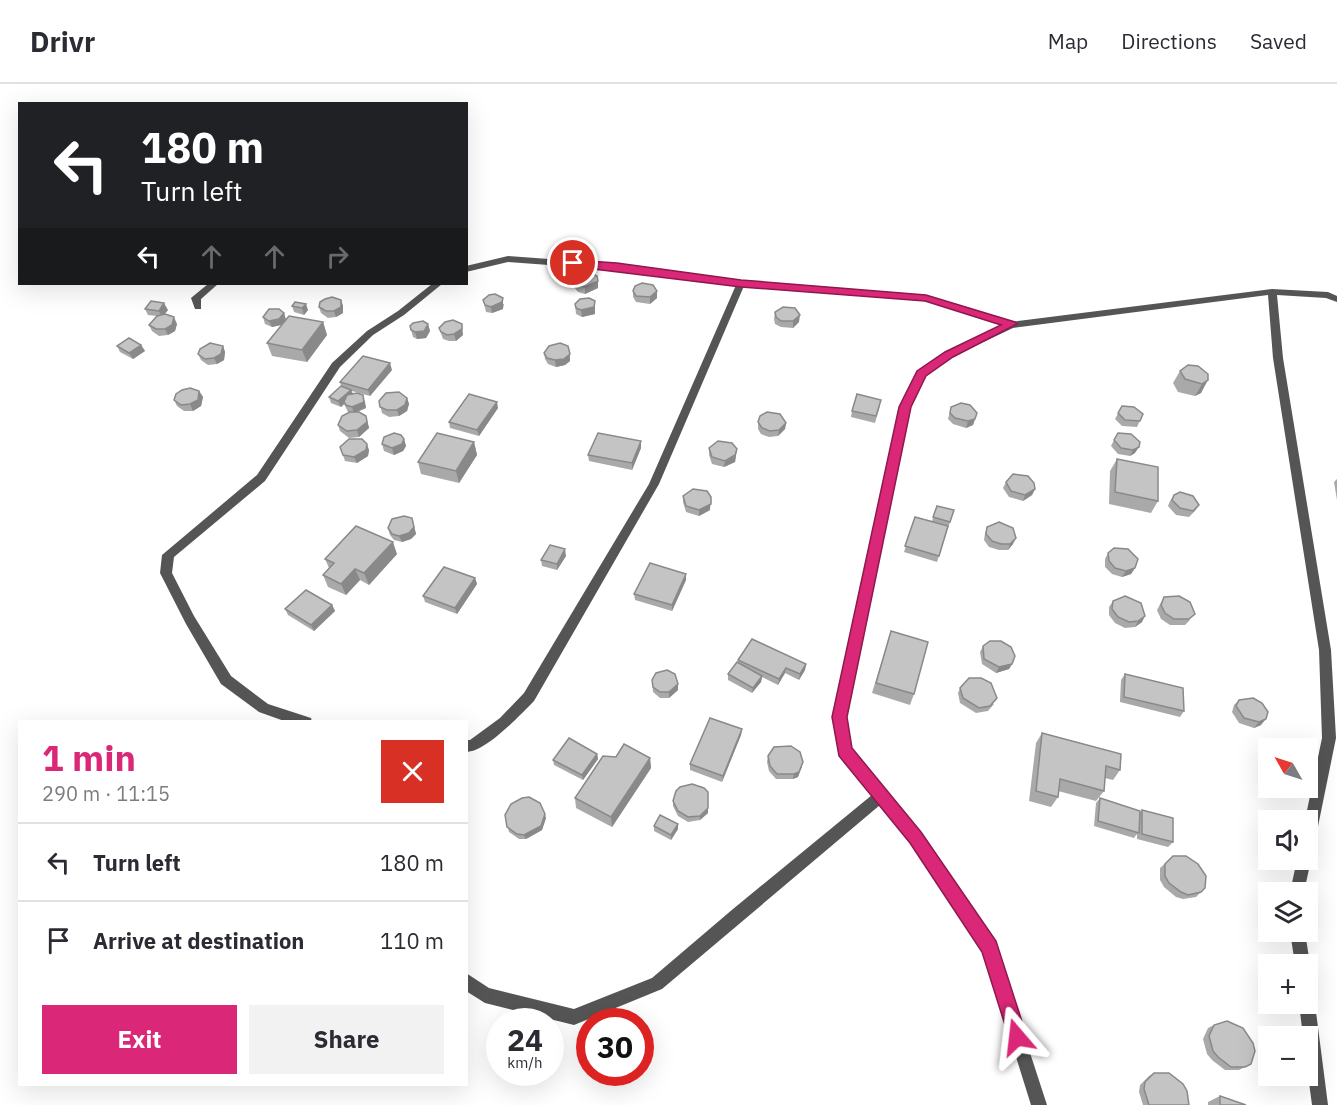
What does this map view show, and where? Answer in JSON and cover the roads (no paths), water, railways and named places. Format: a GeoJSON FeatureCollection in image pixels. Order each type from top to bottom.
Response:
{"type":"FeatureCollection","features":[{"type":"Feature","properties":{"kind":"street"},"geometry":{"type":"LineString","coordinates":[[468,268],[508,259],[617,267],[741,283],[926,298],[1011,324]]}},
{"type":"Feature","properties":{"kind":"street"},"geometry":{"type":"LineString","coordinates":[[468,746],[472,746],[504,722],[529,697],[654,484],[741,283]]}},
{"type":"Feature","properties":{"kind":"street"},"geometry":{"type":"LineString","coordinates":[[198,307],[196,298],[212,285]]}},
{"type":"Feature","properties":{"kind":"street"},"geometry":{"type":"LineString","coordinates":[[300,720],[264,708],[226,680],[190,620],[166,573],[168,555],[261,478],[336,365],[370,333],[401,313],[436,285]]}},
{"type":"Feature","properties":{"kind":"street"},"geometry":{"type":"LineString","coordinates":[[1272,292],[1278,358],[1326,650],[1329,738],[1314,810]]}},
{"type":"Feature","properties":{"kind":"street"},"geometry":{"type":"LineString","coordinates":[[1039,1105],[989,947],[915,837],[845,751],[839,717],[905,407],[921,373],[949,355],[1011,324],[1272,292],[1328,295],[1337,298]]}},
{"type":"Feature","properties":{"kind":"street"},"geometry":{"type":"LineString","coordinates":[[468,982],[485,995],[574,1017],[657,984],[881,796]]}},
{"type":"Feature","properties":{"kind":"street"},"geometry":{"type":"LineString","coordinates":[[1308,1014],[1320,1105]]}}]}
